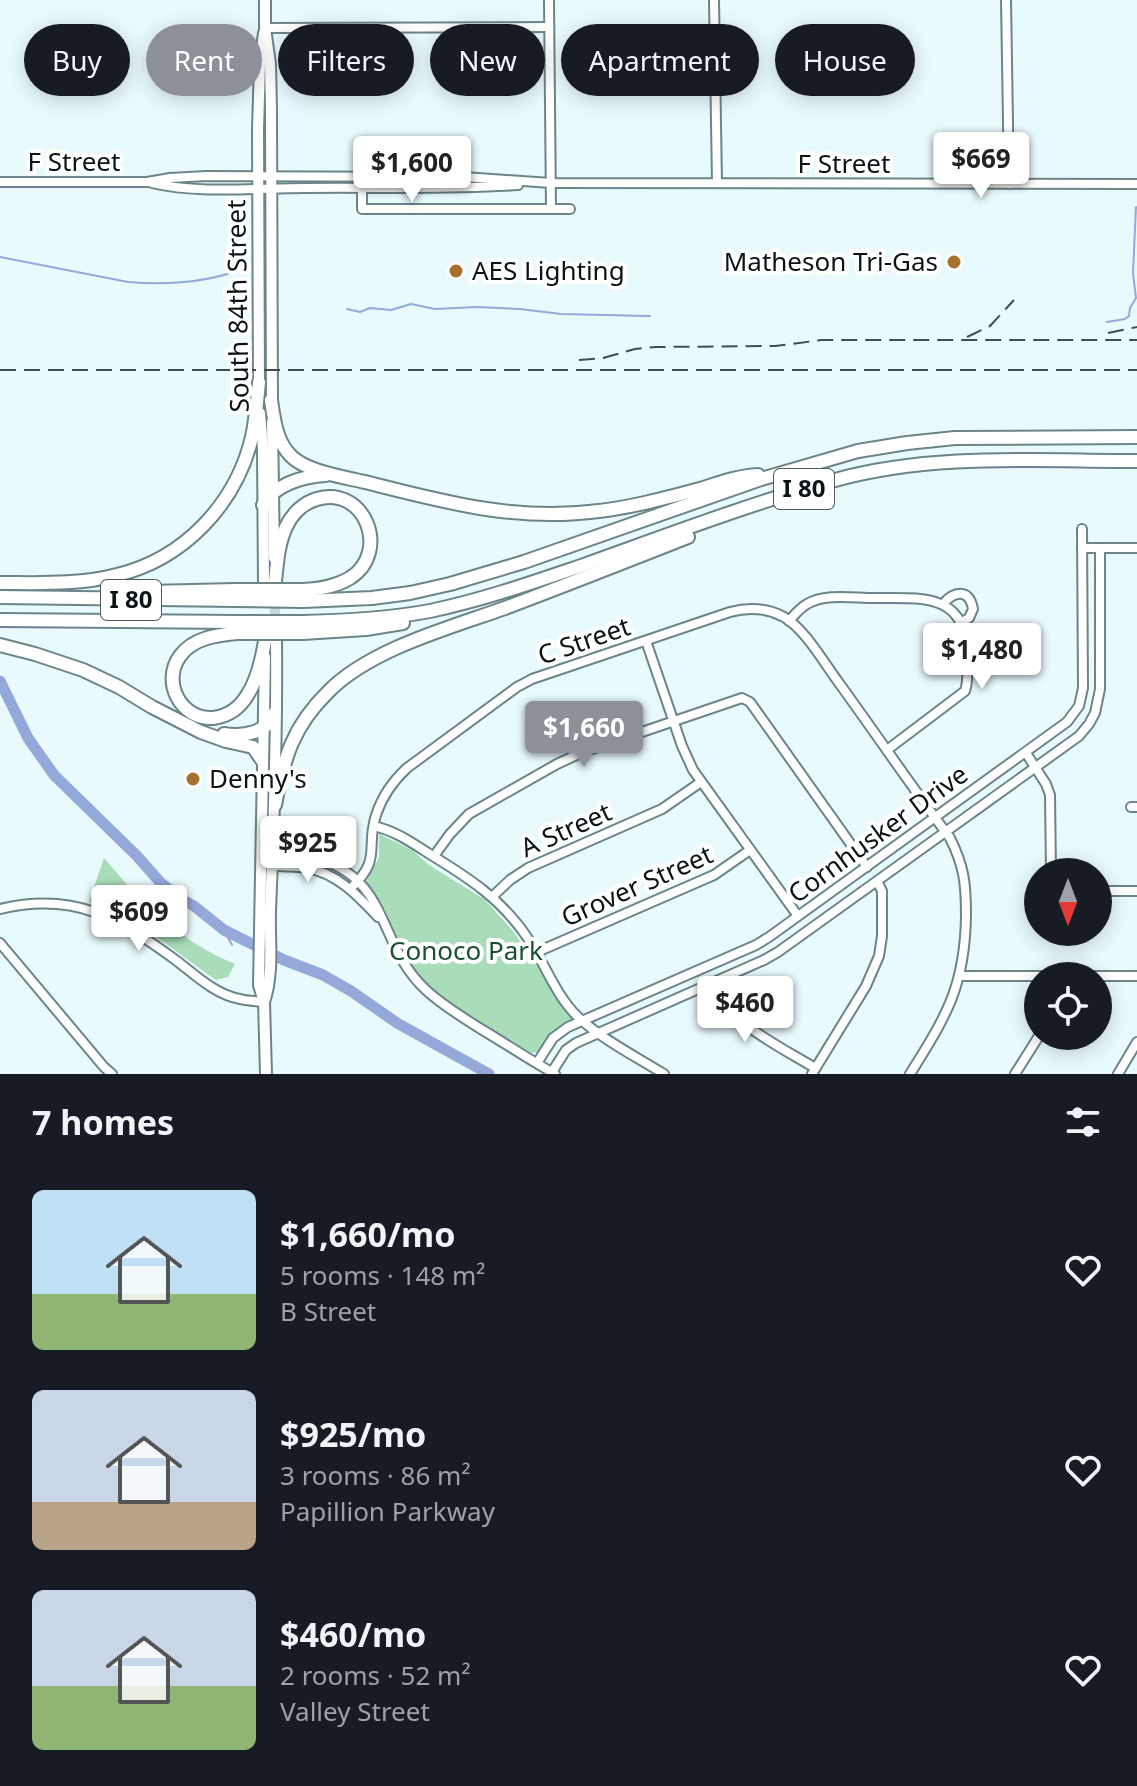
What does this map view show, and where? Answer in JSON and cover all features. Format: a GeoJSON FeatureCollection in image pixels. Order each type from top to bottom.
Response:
{"type":"FeatureCollection","features":[{"type":"Feature","properties":{"kind":"highway"},"geometry":{"type":"LineString","coordinates":[[0,583],[81,581],[115,576],[159,559],[189,539],[223,501],[241,469],[252,436],[259,382]]}},
{"type":"Feature","properties":{"kind":"highway"},"geometry":{"type":"LineString","coordinates":[[271,400],[278,434],[284,446],[293,458],[310,468],[463,507],[552,515],[617,508],[744,476],[774,475]]}},
{"type":"Feature","properties":{"kind":"highway","name":"I 80"},"geometry":{"type":"LineString","coordinates":[[0,597],[385,597],[464,581],[774,475],[858,451],[942,439],[1137,437]]}},
{"type":"Feature","properties":{"kind":"highway","name":"I 80"},"geometry":{"type":"LineString","coordinates":[[0,620],[303,628],[387,617],[486,597],[778,498],[835,480],[890,468],[979,461],[1137,461]]}},
{"type":"Feature","properties":{"kind":"highway"},"geometry":{"type":"LineString","coordinates":[[263,505],[273,492],[307,477],[345,477]]}},
{"type":"Feature","properties":{"kind":"highway"},"geometry":{"type":"LineString","coordinates":[[275,805],[281,769],[301,725],[330,689],[363,665],[406,645],[835,480]]}},
{"type":"Feature","properties":{"kind":"highway"},"geometry":{"type":"LineString","coordinates":[[271,584],[282,538],[296,512],[320,498],[347,501],[355,506],[369,529],[371,544],[366,559],[357,572],[343,581],[303,596]]}},
{"type":"Feature","properties":{"kind":"highway"},"geometry":{"type":"LineString","coordinates":[[237,628],[202,640],[180,656],[172,675],[174,692],[191,712],[207,718],[222,716],[230,714],[242,703],[251,691],[269,640]]}},
{"type":"Feature","properties":{"kind":"highway"},"geometry":{"type":"LineString","coordinates":[[0,645],[89,672],[212,737],[253,747],[262,760]]}},
{"type":"Feature","properties":{"kind":"highway"},"geometry":{"type":"LineString","coordinates":[[189,726],[231,735],[248,733],[270,723],[275,712]]}},
{"type":"Feature","properties":{"kind":"main road","name":"South 84th Street"},"geometry":{"type":"LineString","coordinates":[[265,0],[270,64],[271,584]]}},
{"type":"Feature","properties":{"kind":"main road","name":"South 84th Street"},"geometry":{"type":"LineString","coordinates":[[265,28],[260,63],[258,176],[259,382],[263,505],[271,584]]}},
{"type":"Feature","properties":{"kind":"main road"},"geometry":{"type":"LineString","coordinates":[[265,913],[272,866],[275,805],[275,712],[269,640]]}},
{"type":"Feature","properties":{"kind":"main road"},"geometry":{"type":"LineString","coordinates":[[266,1074],[265,913],[260,859],[269,640]]}},
{"type":"Feature","properties":{"kind":"street"},"geometry":{"type":"LineString","coordinates":[[549,0],[551,209]]}},
{"type":"Feature","properties":{"kind":"street"},"geometry":{"type":"LineString","coordinates":[[714,0],[717,183]]}},
{"type":"Feature","properties":{"kind":"street"},"geometry":{"type":"LineString","coordinates":[[1006,0],[1009,184]]}},
{"type":"Feature","properties":{"kind":"street"},"geometry":{"type":"LineString","coordinates":[[265,28],[549,27]]}},
{"type":"Feature","properties":{"kind":"street","name":"F Street"},"geometry":{"type":"LineString","coordinates":[[0,182],[147,182],[189,176],[258,176],[271,182],[362,188],[464,188],[551,183],[1137,184]]}},
{"type":"Feature","properties":{"kind":"street","name":"F Street"},"geometry":{"type":"LineString","coordinates":[[147,182],[182,188],[258,188],[271,182],[464,177],[551,183]]}},
{"type":"Feature","properties":{"kind":"street"},"geometry":{"type":"LineString","coordinates":[[362,188],[362,209],[570,209]]}},
{"type":"Feature","properties":{"kind":"street","name":"Cornhusker Drive"},"geometry":{"type":"LineString","coordinates":[[537,1063],[558,1034],[583,1020],[756,945],[1067,722],[1077,710],[1083,688],[1082,529]]}},
{"type":"Feature","properties":{"kind":"street"},"geometry":{"type":"LineString","coordinates":[[1082,548],[1137,548]]}},
{"type":"Feature","properties":{"kind":"street","name":"Cornhusker Drive"},"geometry":{"type":"LineString","coordinates":[[554,1073],[569,1047],[778,952],[1079,736],[1097,707],[1100,689],[1100,548]]}},
{"type":"Feature","properties":{"kind":"street"},"geometry":{"type":"LineString","coordinates":[[943,604],[952,595],[967,596],[973,609],[969,618],[962,622]]}},
{"type":"Feature","properties":{"kind":"street"},"geometry":{"type":"LineString","coordinates":[[887,750],[965,691],[967,646],[962,622],[943,604],[921,598],[827,598],[809,603],[789,621],[800,630],[887,750],[946,832],[961,860],[965,879],[965,938],[960,976],[946,1014],[910,1074]]}},
{"type":"Feature","properties":{"kind":"street","name":"C Street"},"geometry":{"type":"LineString","coordinates":[[350,889],[371,861],[376,817],[383,799],[403,772],[517,687],[532,679],[742,609],[766,610],[789,621]]}},
{"type":"Feature","properties":{"kind":"street"},"geometry":{"type":"LineString","coordinates":[[646,641],[687,758],[798,916]]}},
{"type":"Feature","properties":{"kind":"street"},"geometry":{"type":"LineString","coordinates":[[434,856],[458,824],[483,805],[572,756],[742,698],[750,702],[867,867]]}},
{"type":"Feature","properties":{"kind":"street"},"geometry":{"type":"LineString","coordinates":[[1026,753],[1050,795],[1051,858]]}},
{"type":"Feature","properties":{"kind":"street","name":"A Street"},"geometry":{"type":"LineString","coordinates":[[493,896],[528,868],[662,809],[701,782]]}},
{"type":"Feature","properties":{"kind":"street"},"geometry":{"type":"LineString","coordinates":[[374,826],[396,832],[493,896],[520,927],[567,1003],[583,1020],[664,1074]]}},
{"type":"Feature","properties":{"kind":"street","name":"Grover Street"},"geometry":{"type":"LineString","coordinates":[[537,952],[714,875],[750,850]]}},
{"type":"Feature","properties":{"kind":"street"},"geometry":{"type":"LineString","coordinates":[[382,920],[334,878],[303,867],[266,865],[260,859],[273,854],[309,857],[349,873],[376,904],[401,961],[424,988],[448,1008],[554,1073]]}},
{"type":"Feature","properties":{"kind":"street"},"geometry":{"type":"LineString","coordinates":[[711,983],[720,1000],[743,1023],[814,1071],[866,986],[879,956],[882,891],[877,881]]}},
{"type":"Feature","properties":{"kind":"street"},"geometry":{"type":"LineString","coordinates":[[1112,891],[1137,891]]}},
{"type":"Feature","properties":{"kind":"street"},"geometry":{"type":"LineString","coordinates":[[0,909],[27,903],[51,903],[96,912],[133,930],[221,992],[240,1000],[264,1002]]}},
{"type":"Feature","properties":{"kind":"street"},"geometry":{"type":"LineString","coordinates":[[0,943],[108,1073]]}},
{"type":"Feature","properties":{"kind":"street"},"geometry":{"type":"LineString","coordinates":[[960,976],[1024,976]]}},
{"type":"Feature","properties":{"kind":"street"},"geometry":{"type":"LineString","coordinates":[[1112,976],[1137,976]]}},
{"type":"Feature","properties":{"kind":"street"},"geometry":{"type":"LineString","coordinates":[[1118,1074],[1137,1042]]}},
{"type":"Feature","properties":{"kind":"street"},"geometry":{"type":"LineString","coordinates":[[1015,1074],[1030,1050]]}},
{"type":"Feature","properties":{"kind":"green space","name":"Conoco Park"},"geometry":{"type":"Polygon","coordinates":[[[379,834],[412,850],[429,865],[484,899],[514,932],[573,1020],[553,1031],[538,1052],[524,1049],[465,1013],[424,981],[414,969],[381,903],[366,882],[379,857],[379,834]]]}},
{"type":"Feature","properties":{"kind":"green space"},"geometry":{"type":"Polygon","coordinates":[[[104,858],[132,890],[180,933],[235,964],[228,977],[216,980],[139,927],[89,902],[104,858]]]}},
{"type":"Feature","properties":{"kind":"waterway"},"geometry":{"type":"LineString","coordinates":[[1107,322],[1129,316],[1136,298],[1133,273],[1136,207]]}},
{"type":"Feature","properties":{"kind":"waterway"},"geometry":{"type":"LineString","coordinates":[[0,257],[142,283],[200,280],[242,269]]}},
{"type":"Feature","properties":{"kind":"waterway"},"geometry":{"type":"LineString","coordinates":[[347,309],[360,312],[370,308],[391,310],[411,304],[435,309],[477,307],[561,314],[650,316]]}},
{"type":"Feature","properties":{"kind":"waterway"},"geometry":{"type":"LineString","coordinates":[[0,681],[28,738],[54,775],[160,882],[181,899],[224,930],[284,960],[323,975],[397,1023],[489,1074]]}},
{"type":"Feature","properties":{"kind":"waterway"},"geometry":{"type":"LineString","coordinates":[[224,930],[232,945]]}},
{"type":"Feature","properties":{"kind":"tunnel"},"geometry":{"type":"LineString","coordinates":[[275,593],[275,629]]}},
{"type":"Feature","properties":{"kind":"railway"},"geometry":{"type":"LineString","coordinates":[[967,337],[990,326],[1014,300]]}},
{"type":"Feature","properties":{"kind":"railway"},"geometry":{"type":"LineString","coordinates":[[1108,333],[1137,327]]}},
{"type":"Feature","properties":{"kind":"railway"},"geometry":{"type":"LineString","coordinates":[[579,360],[656,347],[775,346],[822,340],[1137,340]]}},
{"type":"Feature","properties":{"kind":"railway"},"geometry":{"type":"LineString","coordinates":[[0,370],[1137,370]]}},
{"type":"Feature","properties":{"kind":"place","name":"Matheson Tri-Gas"},"geometry":{"type":"Point","coordinates":[954,262]}},
{"type":"Feature","properties":{"kind":"place","name":"AES Lighting"},"geometry":{"type":"Point","coordinates":[456,271]}},
{"type":"Feature","properties":{"kind":"place","name":"Denny's"},"geometry":{"type":"Point","coordinates":[193,779]}}]}
